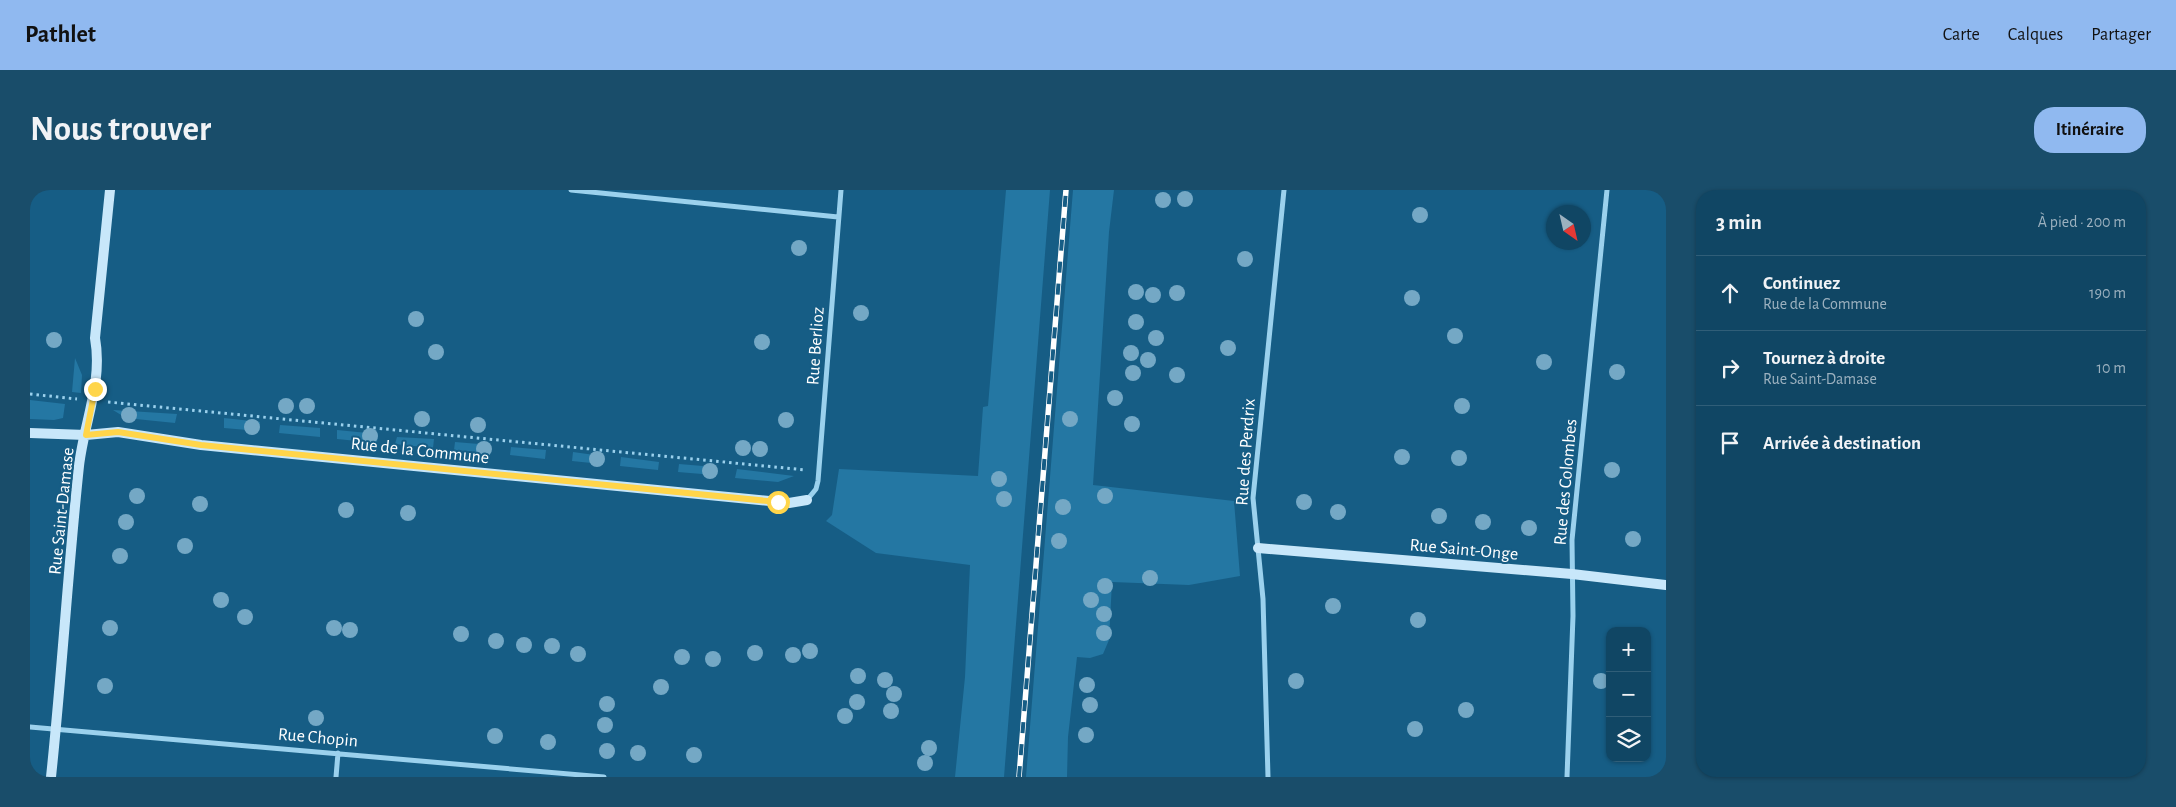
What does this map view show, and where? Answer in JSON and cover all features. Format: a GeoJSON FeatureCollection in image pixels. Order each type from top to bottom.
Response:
{"type":"FeatureCollection","features":[{"type":"Feature","properties":{"kind":"street","name":"Rue Saint-Damase"},"geometry":{"type":"LineString","coordinates":[[51,777],[79,463],[94,395],[98,355],[95,338],[110,190]]}},
{"type":"Feature","properties":{"kind":"street"},"geometry":{"type":"LineString","coordinates":[[571,190],[838,217]]}},
{"type":"Feature","properties":{"kind":"street","name":"Rue Berlioz"},"geometry":{"type":"LineString","coordinates":[[807,500],[816,489],[818,481],[840,190]]}},
{"type":"Feature","properties":{"kind":"street","name":"Rue des Perdrix"},"geometry":{"type":"LineString","coordinates":[[1268,777],[1263,599],[1253,498],[1284,190]]}},
{"type":"Feature","properties":{"kind":"street","name":"Rue des Colombes"},"geometry":{"type":"LineString","coordinates":[[1567,777],[1572,540],[1607,190]]}},
{"type":"Feature","properties":{"kind":"street","name":"Rue de la Commune"},"geometry":{"type":"LineString","coordinates":[[30,433],[86,435],[118,432],[201,445],[789,503],[807,500]]}},
{"type":"Feature","properties":{"kind":"street","name":"Rue Saint-Onge"},"geometry":{"type":"LineString","coordinates":[[1258,548],[1572,574],[1666,585]]}},
{"type":"Feature","properties":{"kind":"street","name":"Rue Chopin"},"geometry":{"type":"LineString","coordinates":[[30,728],[604,777]]}},
{"type":"Feature","properties":{"kind":"street"},"geometry":{"type":"LineString","coordinates":[[336,777],[338,753]]}},
{"type":"Feature","properties":{"kind":"path"},"geometry":{"type":"LineString","coordinates":[[30,394],[79,399]]}},
{"type":"Feature","properties":{"kind":"path","name":"Rue de la Commune"},"geometry":{"type":"LineString","coordinates":[[111,403],[796,469]]}},
{"type":"Feature","properties":{"kind":"shaded area"},"geometry":{"type":"Polygon","coordinates":[[[1006,190],[1050,190],[1004,777],[955,777],[965,677],[970,565],[876,553],[826,521],[832,515],[839,469],[978,476],[983,407],[988,406],[1006,190]]]}},
{"type":"Feature","properties":{"kind":"shaded area"},"geometry":{"type":"Polygon","coordinates":[[[1073,190],[1114,190],[1109,232],[1093,485],[1234,501],[1240,576],[1189,585],[1112,582],[1109,640],[1103,654],[1090,658],[1077,657],[1068,737],[1067,777],[1026,777],[1073,190]]]}},
{"type":"Feature","properties":{"kind":"shaded area"},"geometry":{"type":"Polygon","coordinates":[[[75,358],[82,375],[81,393],[72,392],[75,358]]]}},
{"type":"Feature","properties":{"kind":"shaded area"},"geometry":{"type":"Polygon","coordinates":[[[30,400],[65,404],[63,418],[54,420],[30,419],[30,400]]]}},
{"type":"Feature","properties":{"kind":"shaded area"},"geometry":{"type":"Polygon","coordinates":[[[113,410],[177,414],[175,423],[126,418],[113,410]]]}},
{"type":"Feature","properties":{"kind":"shaded area"},"geometry":{"type":"Polygon","coordinates":[[[224,418],[260,422],[259,431],[224,428],[224,418]]]}},
{"type":"Feature","properties":{"kind":"shaded area"},"geometry":{"type":"Polygon","coordinates":[[[280,425],[320,428],[320,437],[279,433],[280,425]]]}},
{"type":"Feature","properties":{"kind":"shaded area"},"geometry":{"type":"Polygon","coordinates":[[[337,430],[378,434],[377,443],[337,439],[337,430]]]}},
{"type":"Feature","properties":{"kind":"shaded area"},"geometry":{"type":"Polygon","coordinates":[[[397,437],[434,439],[433,448],[395,444],[397,437]]]}},
{"type":"Feature","properties":{"kind":"shaded area"},"geometry":{"type":"Polygon","coordinates":[[[455,442],[491,445],[490,453],[454,450],[455,442]]]}},
{"type":"Feature","properties":{"kind":"shaded area"},"geometry":{"type":"Polygon","coordinates":[[[511,447],[546,450],[545,459],[510,455],[511,447]]]}},
{"type":"Feature","properties":{"kind":"shaded area"},"geometry":{"type":"Polygon","coordinates":[[[573,452],[602,456],[601,464],[572,461],[573,452]]]}},
{"type":"Feature","properties":{"kind":"shaded area"},"geometry":{"type":"Polygon","coordinates":[[[621,457],[659,462],[658,470],[620,466],[621,457]]]}},
{"type":"Feature","properties":{"kind":"shaded area"},"geometry":{"type":"Polygon","coordinates":[[[679,464],[715,467],[714,475],[678,472],[679,464]]]}},
{"type":"Feature","properties":{"kind":"shaded area"},"geometry":{"type":"Polygon","coordinates":[[[737,469],[794,476],[778,482],[735,478],[737,469]]]}},
{"type":"Feature","properties":{"kind":"railway"},"geometry":{"type":"LineString","coordinates":[[1019,777],[1066,190]]}},
{"type":"Feature","properties":{"kind":"route"},"geometry":{"type":"LineString","coordinates":[[95,389],[86,435],[118,432],[201,445],[778,502]]}}]}
